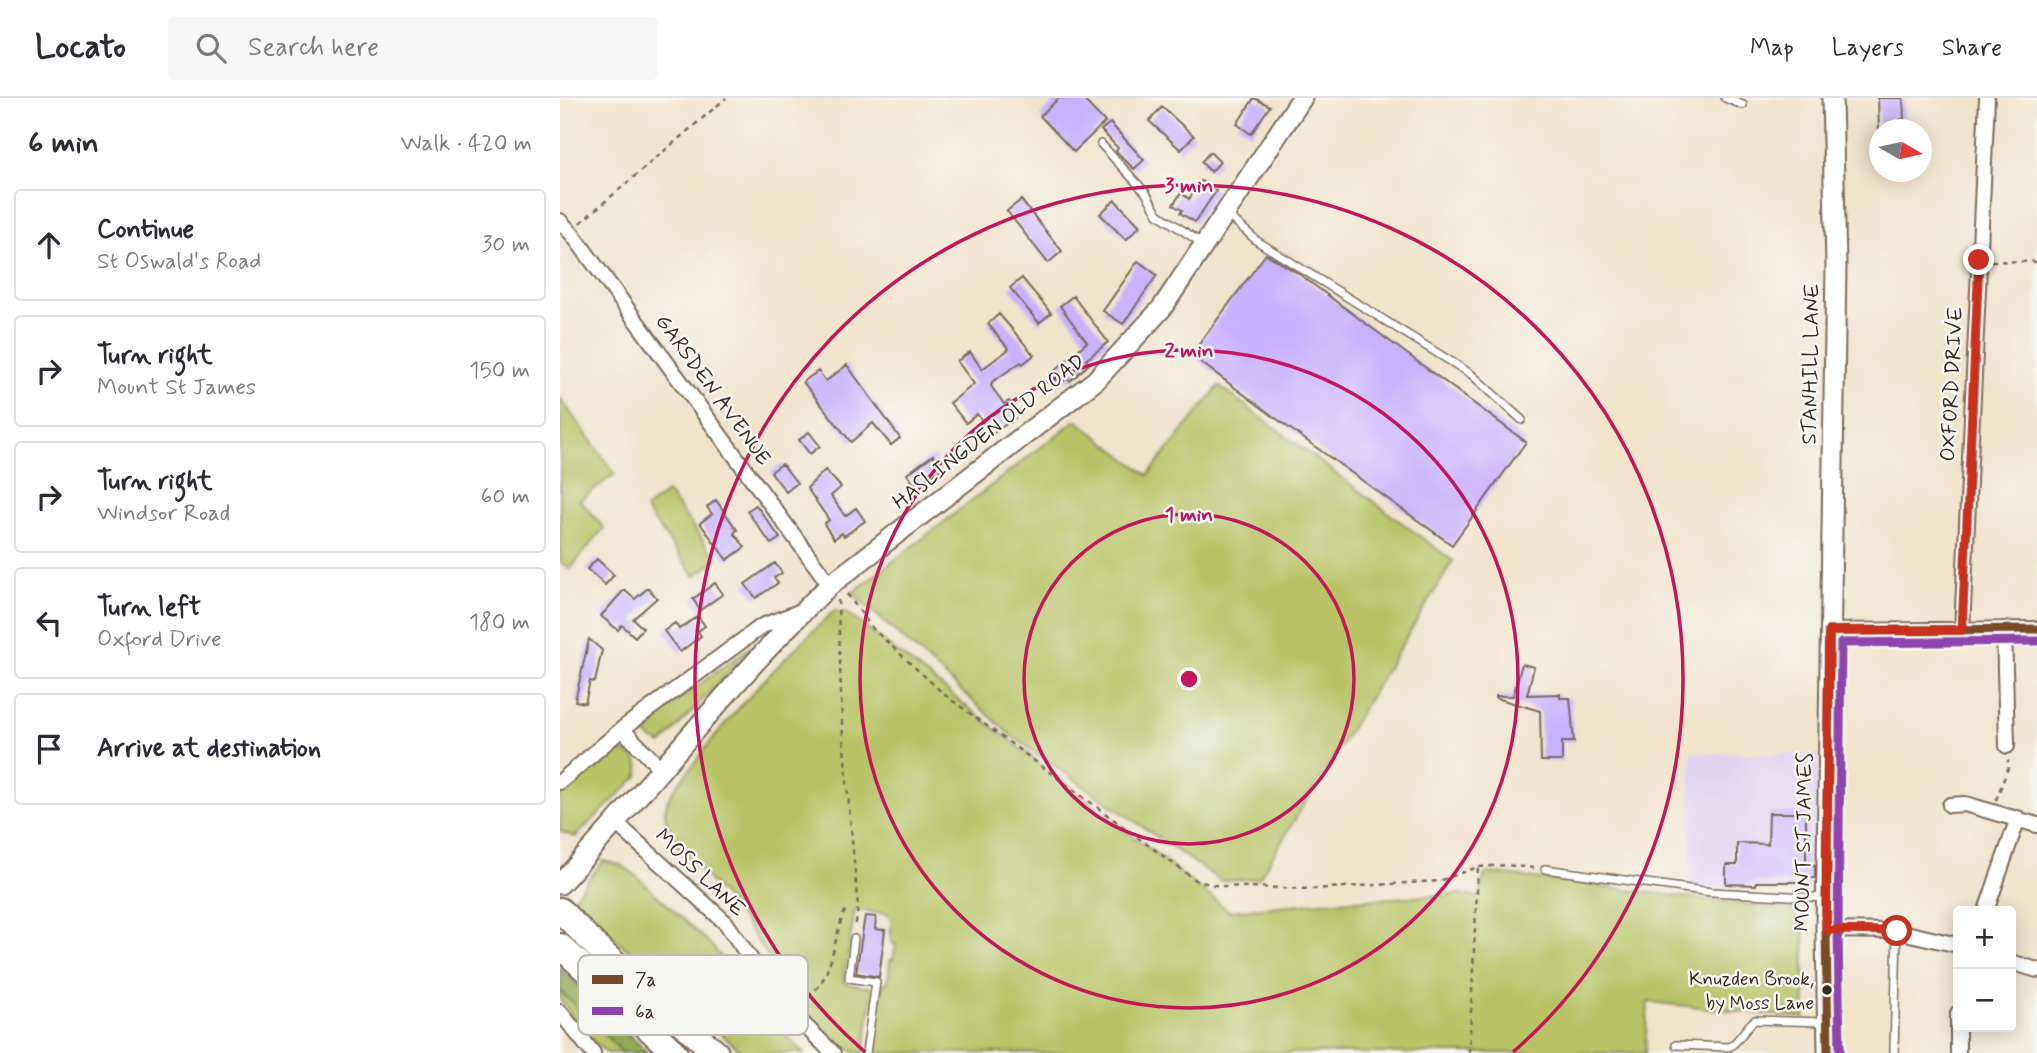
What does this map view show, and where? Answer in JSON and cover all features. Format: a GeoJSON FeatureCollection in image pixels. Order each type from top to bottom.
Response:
{"type":"FeatureCollection","features":[{"type":"Feature","properties":{"kind":"highway"},"geometry":{"type":"LineString","coordinates":[[560,910],[605,955]]}},
{"type":"Feature","properties":{"kind":"highway"},"geometry":{"type":"LineString","coordinates":[[560,946],[578,963]]}},
{"type":"Feature","properties":{"kind":"highway"},"geometry":{"type":"LineString","coordinates":[[656,1035],[675,1053]]}},
{"type":"Feature","properties":{"kind":"highway"},"geometry":{"type":"LineString","coordinates":[[696,1035],[716,1053]]}},
{"type":"Feature","properties":{"kind":"main road","name":"HASLINGDEN OLD ROAD"},"geometry":{"type":"LineString","coordinates":[[560,884],[660,768],[834,582],[1096,380],[1162,308],[1302,98]]}},
{"type":"Feature","properties":{"kind":"main road","name":"STANHILL LANE"},"geometry":{"type":"LineString","coordinates":[[1829,631],[1836,264],[1832,98]]}},
{"type":"Feature","properties":{"kind":"main road","name":"MOUNT ST JAMES"},"geometry":{"type":"LineString","coordinates":[[1828,1053],[1826,898],[1829,631]]}},
{"type":"Feature","properties":{"kind":"street","name":"OXFORD DRIVE"},"geometry":{"type":"LineString","coordinates":[[1962,630],[1987,98]]}},
{"type":"Feature","properties":{"kind":"street","name":"GARSDEN AVENUE"},"geometry":{"type":"LineString","coordinates":[[565,226],[834,582]]}},
{"type":"Feature","properties":{"kind":"street","name":"HASLINGDEN OLD ROAD"},"geometry":{"type":"LineString","coordinates":[[560,782],[622,729],[762,626],[804,611]]}},
{"type":"Feature","properties":{"kind":"street"},"geometry":{"type":"LineString","coordinates":[[2004,629],[2012,721],[2007,746]]}},
{"type":"Feature","properties":{"kind":"street"},"geometry":{"type":"LineString","coordinates":[[1829,631],[2037,629]]}},
{"type":"Feature","properties":{"kind":"street"},"geometry":{"type":"LineString","coordinates":[[622,729],[660,768]]}},
{"type":"Feature","properties":{"kind":"street"},"geometry":{"type":"LineString","coordinates":[[1950,805],[1965,804],[2037,825]]}},
{"type":"Feature","properties":{"kind":"street"},"geometry":{"type":"LineString","coordinates":[[1988,906],[2018,818]]}},
{"type":"Feature","properties":{"kind":"street","name":"MOSS LANE"},"geometry":{"type":"LineString","coordinates":[[615,822],[726,923],[749,955]]}},
{"type":"Feature","properties":{"kind":"street"},"geometry":{"type":"LineString","coordinates":[[1826,930],[1897,931],[1953,944]]}},
{"type":"Feature","properties":{"kind":"street"},"geometry":{"type":"LineString","coordinates":[[2016,964],[2037,970]]}},
{"type":"Feature","properties":{"kind":"street"},"geometry":{"type":"LineString","coordinates":[[560,1012],[578,1034]]}},
{"type":"Feature","properties":{"kind":"street","name":"MOSS LANE"},"geometry":{"type":"LineString","coordinates":[[808,1031],[834,1053]]}},
{"type":"Feature","properties":{"kind":"street"},"geometry":{"type":"LineString","coordinates":[[1958,1032],[1958,1053]]}},
{"type":"Feature","properties":{"kind":"street"},"geometry":{"type":"LineString","coordinates":[[579,1035],[593,1053]]}},
{"type":"Feature","properties":{"kind":"lane"},"geometry":{"type":"LineString","coordinates":[[1725,98],[1743,105]]}},
{"type":"Feature","properties":{"kind":"lane"},"geometry":{"type":"LineString","coordinates":[[1101,144],[1146,193],[1158,214],[1204,245]]}},
{"type":"Feature","properties":{"kind":"lane"},"geometry":{"type":"LineString","coordinates":[[1225,213],[1257,241],[1471,374],[1522,419]]}},
{"type":"Feature","properties":{"kind":"lane"},"geometry":{"type":"LineString","coordinates":[[1545,869],[1711,892],[1826,898]]}},
{"type":"Feature","properties":{"kind":"lane"},"geometry":{"type":"LineString","coordinates":[[1894,1053],[1897,931]]}},
{"type":"Feature","properties":{"kind":"lane"},"geometry":{"type":"LineString","coordinates":[[854,936],[849,978],[876,982],[866,1053]]}},
{"type":"Feature","properties":{"kind":"lane"},"geometry":{"type":"LineString","coordinates":[[1676,1045],[1729,1047],[1736,1043],[1745,1027],[1755,1020],[1827,1022]]}},
{"type":"Feature","properties":{"kind":"path"},"geometry":{"type":"LineString","coordinates":[[565,226],[726,98]]}},
{"type":"Feature","properties":{"kind":"path"},"geometry":{"type":"LineString","coordinates":[[1979,260],[2037,262]]}},
{"type":"Feature","properties":{"kind":"path"},"geometry":{"type":"LineString","coordinates":[[834,582],[873,629],[945,695],[1198,881],[1219,886],[1313,889],[1439,881],[1478,867],[1506,865],[1545,869]]}},
{"type":"Feature","properties":{"kind":"path"},"geometry":{"type":"LineString","coordinates":[[834,582],[842,724],[858,908],[854,936]]}},
{"type":"Feature","properties":{"kind":"path"},"geometry":{"type":"LineString","coordinates":[[1992,811],[2008,768],[2007,746]]}},
{"type":"Feature","properties":{"kind":"path"},"geometry":{"type":"LineString","coordinates":[[1469,1053],[1478,867]]}},
{"type":"Feature","properties":{"kind":"path"},"geometry":{"type":"LineString","coordinates":[[808,995],[818,987],[831,959],[841,919],[847,907]]}},
{"type":"Feature","properties":{"kind":"shaded area"},"geometry":{"type":"Polygon","coordinates":[[[1691,753],[1819,754],[1818,891],[1690,888],[1691,753]]]}},
{"type":"Feature","properties":{"kind":"green space"},"geometry":{"type":"Polygon","coordinates":[[[1219,386],[1453,561],[1259,878],[1221,881],[1013,737],[852,593],[1076,420],[1148,475],[1219,386]]]}},
{"type":"Feature","properties":{"kind":"green space"},"geometry":{"type":"Polygon","coordinates":[[[560,398],[615,474],[580,500],[604,528],[570,569],[560,562],[560,398]]]}},
{"type":"Feature","properties":{"kind":"green space"},"geometry":{"type":"Polygon","coordinates":[[[667,492],[717,559],[695,576],[645,509],[667,492]]]}},
{"type":"Feature","properties":{"kind":"green space"},"geometry":{"type":"Polygon","coordinates":[[[834,611],[847,613],[1229,911],[1322,902],[1461,894],[1480,897],[1484,876],[1489,873],[1803,912],[1805,1018],[1648,1002],[1645,1053],[872,1053],[883,983],[888,983],[890,960],[893,960],[896,944],[891,943],[891,921],[888,914],[855,910],[843,983],[873,988],[864,1053],[848,1049],[831,1037],[808,1013],[808,955],[767,955],[736,911],[673,841],[675,840],[665,815],[666,805],[673,791],[708,744],[778,666],[834,611]]]}},
{"type":"Feature","properties":{"kind":"green space"},"geometry":{"type":"Polygon","coordinates":[[[753,645],[662,744],[646,734],[647,723],[753,645]]]}},
{"type":"Feature","properties":{"kind":"green space"},"geometry":{"type":"Polygon","coordinates":[[[624,751],[636,760],[639,775],[575,837],[560,831],[560,791],[612,752],[624,751]]]}},
{"type":"Feature","properties":{"kind":"green space"},"geometry":{"type":"Polygon","coordinates":[[[603,861],[621,865],[634,874],[719,955],[633,955],[572,900],[603,861]]]}},
{"type":"Feature","properties":{"kind":"green space"},"geometry":{"type":"Polygon","coordinates":[[[560,968],[578,985],[578,1024],[560,999],[560,968]]]}},
{"type":"Feature","properties":{"kind":"green space"},"geometry":{"type":"Polygon","coordinates":[[[560,968],[578,985],[578,1009],[560,991],[560,968]]]}},
{"type":"Feature","properties":{"kind":"green space"},"geometry":{"type":"Polygon","coordinates":[[[586,1035],[629,1035],[648,1053],[607,1053],[586,1035]]]}},
{"type":"Feature","properties":{"kind":"green space"},"geometry":{"type":"Polygon","coordinates":[[[605,1035],[629,1035],[648,1053],[623,1053],[605,1035]]]}},
{"type":"Feature","properties":{"kind":"green space"},"geometry":{"type":"Polygon","coordinates":[[[723,1035],[785,1035],[804,1053],[743,1053],[723,1035]]]}},
{"type":"Feature","properties":{"kind":"building"},"geometry":{"type":"Polygon","coordinates":[[[1059,98],[1082,98],[1105,122],[1074,152],[1040,116],[1059,98]]]}},
{"type":"Feature","properties":{"kind":"building"},"geometry":{"type":"Polygon","coordinates":[[[1254,98],[1270,106],[1251,134],[1237,124],[1254,98]]]}},
{"type":"Feature","properties":{"kind":"building"},"geometry":{"type":"Polygon","coordinates":[[[1878,98],[1903,98],[1904,119],[1879,119],[1878,98]]]}},
{"type":"Feature","properties":{"kind":"building"},"geometry":{"type":"Polygon","coordinates":[[[1162,107],[1194,136],[1181,150],[1149,121],[1162,107]]]}},
{"type":"Feature","properties":{"kind":"building"},"geometry":{"type":"Polygon","coordinates":[[[1110,123],[1144,160],[1134,169],[1116,151],[1118,148],[1101,130],[1110,123]]]}},
{"type":"Feature","properties":{"kind":"building"},"geometry":{"type":"Polygon","coordinates":[[[1210,152],[1220,162],[1211,172],[1201,162],[1210,152]]]}},
{"type":"Feature","properties":{"kind":"building"},"geometry":{"type":"Polygon","coordinates":[[[1201,181],[1216,191],[1195,222],[1173,205],[1181,193],[1189,199],[1201,181]]]}},
{"type":"Feature","properties":{"kind":"building"},"geometry":{"type":"Polygon","coordinates":[[[1021,200],[1062,251],[1048,263],[1007,211],[1021,200]]]}},
{"type":"Feature","properties":{"kind":"building"},"geometry":{"type":"Polygon","coordinates":[[[1115,200],[1140,226],[1126,240],[1100,214],[1115,200]]]}},
{"type":"Feature","properties":{"kind":"building"},"geometry":{"type":"Polygon","coordinates":[[[1266,254],[1299,274],[1526,442],[1452,545],[1191,355],[1266,254]]]}},
{"type":"Feature","properties":{"kind":"building"},"geometry":{"type":"Polygon","coordinates":[[[1138,261],[1157,275],[1123,324],[1103,311],[1138,261]]]}},
{"type":"Feature","properties":{"kind":"building"},"geometry":{"type":"Polygon","coordinates":[[[1022,278],[1051,313],[1039,323],[1010,288],[1022,278]]]}},
{"type":"Feature","properties":{"kind":"building"},"geometry":{"type":"Polygon","coordinates":[[[1073,296],[1108,342],[1086,360],[1089,364],[1070,381],[1067,378],[1060,384],[1051,374],[1087,342],[1060,306],[1073,296]]]}},
{"type":"Feature","properties":{"kind":"building"},"geometry":{"type":"Polygon","coordinates":[[[999,314],[1034,355],[992,382],[991,386],[1004,404],[1009,401],[1015,409],[1010,412],[1015,418],[992,434],[977,414],[966,423],[950,403],[974,384],[957,361],[970,352],[982,369],[1009,349],[988,324],[999,314]]]}},
{"type":"Feature","properties":{"kind":"building"},"geometry":{"type":"Polygon","coordinates":[[[847,365],[900,438],[891,445],[873,423],[851,442],[803,382],[818,371],[826,381],[847,365]]]}},
{"type":"Feature","properties":{"kind":"building"},"geometry":{"type":"Polygon","coordinates":[[[809,432],[820,446],[810,454],[799,440],[809,432]]]}},
{"type":"Feature","properties":{"kind":"building"},"geometry":{"type":"Polygon","coordinates":[[[933,455],[942,468],[921,484],[919,480],[914,484],[907,474],[933,455]]]}},
{"type":"Feature","properties":{"kind":"building"},"geometry":{"type":"Polygon","coordinates":[[[782,464],[797,483],[786,492],[771,472],[782,464]]]}},
{"type":"Feature","properties":{"kind":"building"},"geometry":{"type":"Polygon","coordinates":[[[825,470],[841,487],[831,496],[845,516],[856,508],[865,521],[844,536],[842,533],[834,539],[824,524],[829,520],[807,488],[825,470]]]}},
{"type":"Feature","properties":{"kind":"building"},"geometry":{"type":"Polygon","coordinates":[[[716,500],[737,530],[734,533],[745,547],[727,560],[700,523],[712,514],[707,507],[716,500]]]}},
{"type":"Feature","properties":{"kind":"building"},"geometry":{"type":"Polygon","coordinates":[[[756,505],[780,538],[771,544],[747,511],[756,505]]]}},
{"type":"Feature","properties":{"kind":"building"},"geometry":{"type":"Polygon","coordinates":[[[597,559],[614,575],[605,585],[587,569],[597,559]]]}},
{"type":"Feature","properties":{"kind":"building"},"geometry":{"type":"Polygon","coordinates":[[[775,563],[782,573],[774,578],[778,583],[756,598],[745,584],[775,563]]]}},
{"type":"Feature","properties":{"kind":"building"},"geometry":{"type":"Polygon","coordinates":[[[715,583],[723,594],[700,610],[693,599],[715,583]]]}},
{"type":"Feature","properties":{"kind":"building"},"geometry":{"type":"Polygon","coordinates":[[[648,588],[657,598],[633,619],[643,628],[635,637],[622,625],[618,630],[601,616],[624,590],[635,599],[648,588]]]}},
{"type":"Feature","properties":{"kind":"building"},"geometry":{"type":"Polygon","coordinates":[[[698,616],[705,626],[698,631],[701,636],[680,652],[664,631],[675,623],[679,629],[698,616]]]}},
{"type":"Feature","properties":{"kind":"building"},"geometry":{"type":"Polygon","coordinates":[[[589,639],[602,650],[595,682],[590,681],[585,703],[575,701],[589,639]]]}},
{"type":"Feature","properties":{"kind":"building"},"geometry":{"type":"Polygon","coordinates":[[[1522,664],[1534,667],[1527,695],[1560,694],[1560,698],[1570,698],[1574,742],[1562,742],[1562,761],[1541,761],[1540,711],[1496,698],[1513,696],[1522,664]]]}},
{"type":"Feature","properties":{"kind":"building"},"geometry":{"type":"Polygon","coordinates":[[[1769,813],[1806,813],[1806,865],[1815,865],[1815,878],[1805,878],[1805,882],[1726,884],[1726,865],[1737,865],[1737,843],[1768,844],[1769,813]]]}},
{"type":"Feature","properties":{"kind":"building"},"geometry":{"type":"Polygon","coordinates":[[[865,916],[876,917],[875,929],[885,930],[879,977],[856,973],[865,916]]]}},
{"type":"Feature","properties":{"kind":"transit line","name":"7a"},"geometry":{"type":"LineString","coordinates":[[1828,1053],[1826,930],[1829,631],[2037,629]]}},
{"type":"Feature","properties":{"kind":"transit line","name":"6a"},"geometry":{"type":"LineString","coordinates":[[1840,1053],[1838,930],[1841,643],[2037,641]]}},
{"type":"Feature","properties":{"kind":"place","name":"Knuzden Brook, by Moss Lane"},"geometry":{"type":"Point","coordinates":[1827,990]}},
{"type":"Feature","properties":{"kind":"route"},"geometry":{"type":"LineString","coordinates":[[1897,931],[1826,930],[1829,631],[1962,630],[1979,260]]}}]}
